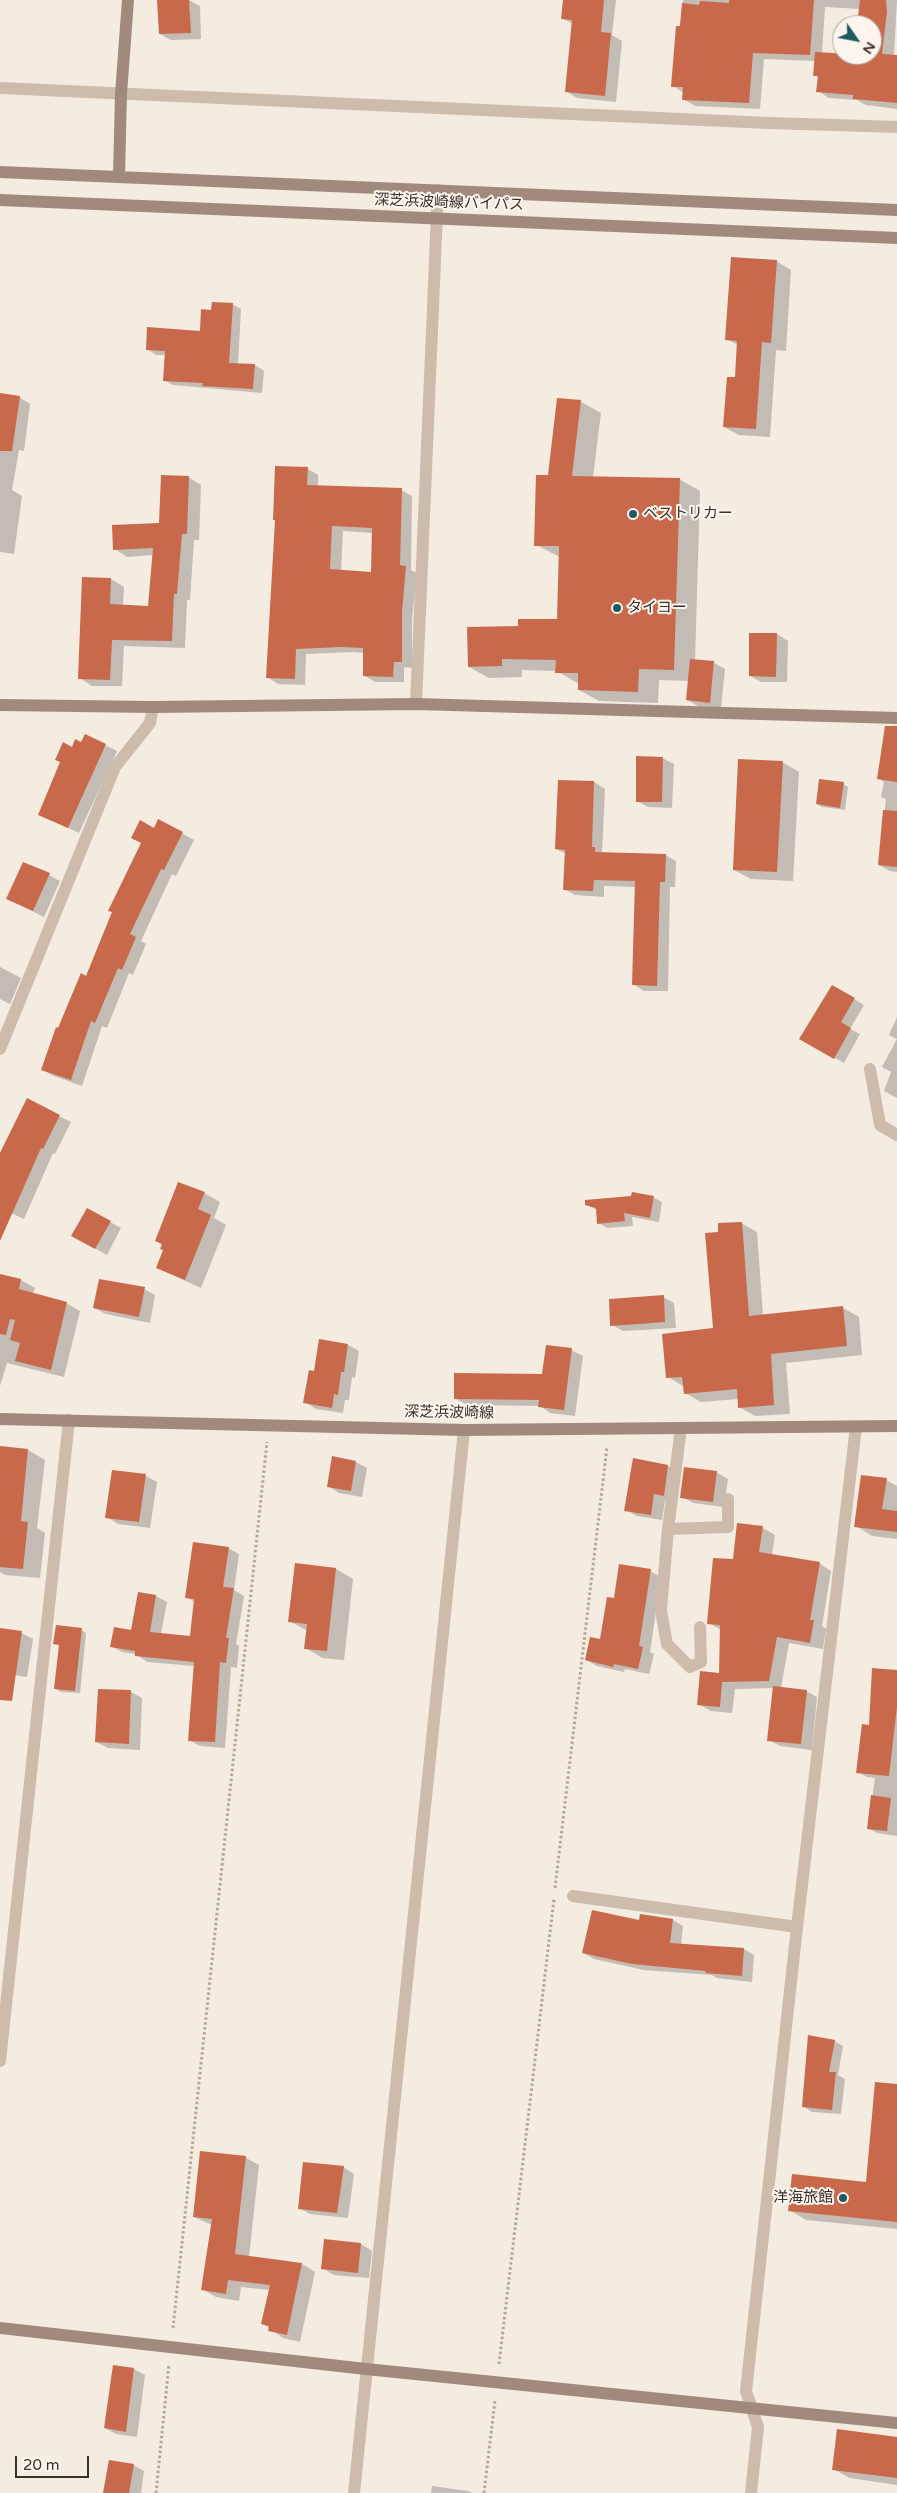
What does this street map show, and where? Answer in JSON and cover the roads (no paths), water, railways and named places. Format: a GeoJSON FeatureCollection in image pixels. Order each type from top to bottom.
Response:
{"type":"FeatureCollection","features":[{"type":"Feature","properties":{"kind":"main road"},"geometry":{"type":"LineString","coordinates":[[119,176],[121,94],[128,0]]}},
{"type":"Feature","properties":{"kind":"main road","name":"深芝浜波崎線バイパス"},"geometry":{"type":"LineString","coordinates":[[0,172],[897,210]]}},
{"type":"Feature","properties":{"kind":"main road","name":"深芝浜波崎線バイパス"},"geometry":{"type":"LineString","coordinates":[[0,200],[897,238]]}},
{"type":"Feature","properties":{"kind":"main road"},"geometry":{"type":"LineString","coordinates":[[0,705],[153,707],[416,704],[897,718]]}},
{"type":"Feature","properties":{"kind":"main road","name":"深芝浜波崎線"},"geometry":{"type":"LineString","coordinates":[[0,1418],[464,1430],[897,1426]]}},
{"type":"Feature","properties":{"kind":"main road"},"geometry":{"type":"LineString","coordinates":[[0,2328],[366,2369],[897,2423]]}},
{"type":"Feature","properties":{"kind":"street"},"geometry":{"type":"LineString","coordinates":[[0,88],[769,123],[897,127]]}},
{"type":"Feature","properties":{"kind":"street"},"geometry":{"type":"LineString","coordinates":[[416,704],[438,190]]}},
{"type":"Feature","properties":{"kind":"street"},"geometry":{"type":"LineString","coordinates":[[0,1049],[115,767],[150,723],[153,707]]}},
{"type":"Feature","properties":{"kind":"street"},"geometry":{"type":"LineString","coordinates":[[870,1069],[880,1125],[897,1135]]}},
{"type":"Feature","properties":{"kind":"street"},"geometry":{"type":"LineString","coordinates":[[0,2061],[68,1420]]}},
{"type":"Feature","properties":{"kind":"street"},"geometry":{"type":"LineString","coordinates":[[751,2493],[758,2427],[746,2392],[797,1926],[856,1427]]}},
{"type":"Feature","properties":{"kind":"street"},"geometry":{"type":"LineString","coordinates":[[681,1428],[668,1528],[661,1610],[667,1644],[690,1668],[702,1662],[700,1627]]}},
{"type":"Feature","properties":{"kind":"street"},"geometry":{"type":"LineString","coordinates":[[354,2493],[464,1430]]}},
{"type":"Feature","properties":{"kind":"street"},"geometry":{"type":"LineString","coordinates":[[668,1528],[728,1527],[728,1499]]}},
{"type":"Feature","properties":{"kind":"street"},"geometry":{"type":"LineString","coordinates":[[573,1896],[797,1926]]}},
{"type":"Feature","properties":{"kind":"place","name":"ベストリカー"},"geometry":{"type":"Point","coordinates":[633,514]}},
{"type":"Feature","properties":{"kind":"place","name":"タイヨー"},"geometry":{"type":"Point","coordinates":[617,608]}},
{"type":"Feature","properties":{"kind":"place","name":"洋海旅館"},"geometry":{"type":"Point","coordinates":[843,2198]}}]}
